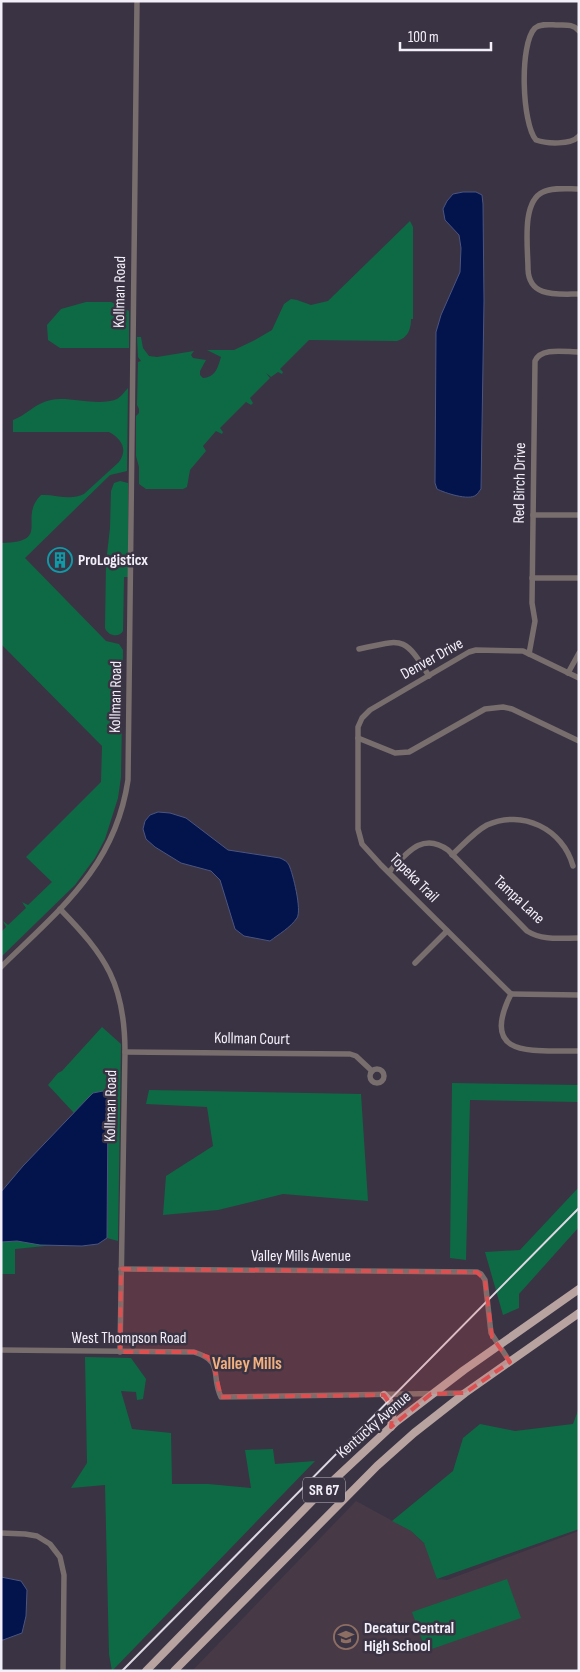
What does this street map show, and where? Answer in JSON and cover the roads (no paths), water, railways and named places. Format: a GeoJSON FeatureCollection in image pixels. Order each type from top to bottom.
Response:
{"type":"FeatureCollection","features":[{"type":"Feature","properties":{"kind":"main road","name":"Kentucky Avenue"},"geometry":{"type":"LineString","coordinates":[[146,1671],[336,1478],[391,1427],[431,1394],[579,1289]]}},
{"type":"Feature","properties":{"kind":"main road","name":"Kentucky Avenue"},"geometry":{"type":"LineString","coordinates":[[174,1671],[358,1483],[414,1433],[465,1393],[579,1313]]}},
{"type":"Feature","properties":{"kind":"main road"},"geometry":{"type":"LineString","coordinates":[[384,1395],[391,1402],[393,1408],[391,1427]]}},
{"type":"Feature","properties":{"kind":"street","name":"Kollman Road"},"geometry":{"type":"LineString","coordinates":[[120,1352],[125,1031],[121,1002],[109,970],[87,937],[60,909],[84,884],[108,846],[123,805],[128,772],[137,1]]}},
{"type":"Feature","properties":{"kind":"street"},"geometry":{"type":"LineString","coordinates":[[579,32],[568,25],[537,26],[534,30],[525,65],[524,95],[529,121],[536,140],[540,142],[568,142],[575,140],[579,136]]}},
{"type":"Feature","properties":{"kind":"street"},"geometry":{"type":"LineString","coordinates":[[579,189],[544,191],[534,199],[529,210],[528,275],[534,286],[543,292],[579,294]]}},
{"type":"Feature","properties":{"kind":"street","name":"Red Birch Drive"},"geometry":{"type":"LineString","coordinates":[[529,654],[535,621],[532,602],[532,578],[535,361],[537,356],[543,352],[579,352]]}},
{"type":"Feature","properties":{"kind":"street"},"geometry":{"type":"LineString","coordinates":[[533,515],[579,515]]}},
{"type":"Feature","properties":{"kind":"street"},"geometry":{"type":"LineString","coordinates":[[532,578],[579,578]]}},
{"type":"Feature","properties":{"kind":"street"},"geometry":{"type":"LineString","coordinates":[[359,649],[391,642],[403,644],[414,653],[428,676]]}},
{"type":"Feature","properties":{"kind":"street","name":"Denver Drive"},"geometry":{"type":"LineString","coordinates":[[362,718],[370,710],[469,652],[476,650],[517,650],[579,678]]}},
{"type":"Feature","properties":{"kind":"street"},"geometry":{"type":"LineString","coordinates":[[568,673],[579,653]]}},
{"type":"Feature","properties":{"kind":"street"},"geometry":{"type":"LineString","coordinates":[[358,738],[395,753],[409,752],[485,708],[503,707],[512,709],[579,741]]}},
{"type":"Feature","properties":{"kind":"street","name":"Topeka Trail"},"geometry":{"type":"LineString","coordinates":[[362,718],[358,727],[359,835],[364,846],[511,994]]}},
{"type":"Feature","properties":{"kind":"street"},"geometry":{"type":"LineString","coordinates":[[452,855],[476,833],[488,825],[501,820],[518,819],[537,824],[554,834],[565,847],[573,866]]}},
{"type":"Feature","properties":{"kind":"street","name":"Tampa Lane"},"geometry":{"type":"LineString","coordinates":[[388,872],[406,853],[420,844],[435,843],[441,845],[534,935],[546,938],[579,938]]}},
{"type":"Feature","properties":{"kind":"street"},"geometry":{"type":"LineString","coordinates":[[1,967],[60,909]]}},
{"type":"Feature","properties":{"kind":"street"},"geometry":{"type":"LineString","coordinates":[[415,963],[447,931]]}},
{"type":"Feature","properties":{"kind":"street"},"geometry":{"type":"LineString","coordinates":[[579,995],[511,994],[502,1016],[501,1031],[510,1045],[521,1049],[579,1051]]}},
{"type":"Feature","properties":{"kind":"street","name":"Kollman Court"},"geometry":{"type":"LineString","coordinates":[[126,1052],[350,1054],[356,1056],[372,1071]]}},
{"type":"Feature","properties":{"kind":"street","name":"Valley Mills Avenue"},"geometry":{"type":"LineString","coordinates":[[121,1269],[466,1271],[481,1274],[486,1280],[490,1331],[498,1346]]}},
{"type":"Feature","properties":{"kind":"street"},"geometry":{"type":"LineString","coordinates":[[498,1346],[510,1362]]}},
{"type":"Feature","properties":{"kind":"street","name":"West Thompson Road"},"geometry":{"type":"LineString","coordinates":[[1,1350],[194,1352],[208,1357],[212,1361],[221,1397],[465,1393]]}},
{"type":"Feature","properties":{"kind":"street"},"geometry":{"type":"LineString","coordinates":[[1,1533],[30,1534],[44,1540],[56,1551],[64,1570],[63,1671]]}},
{"type":"Feature","properties":{"kind":"railway"},"geometry":{"type":"LineString","coordinates":[[122,1671],[579,1208]]}},
{"type":"Feature","properties":{"kind":"place","name":"ProLogisticx"},"geometry":{"type":"Point","coordinates":[60,560]}},
{"type":"Feature","properties":{"kind":"place","name":"Decatur Central High School"},"geometry":{"type":"Point","coordinates":[346,1637]}},
{"type":"Feature","properties":{"kind":"district","name":"Valley Mills"},"geometry":{"type":"Point","coordinates":[247,1363]}}]}
